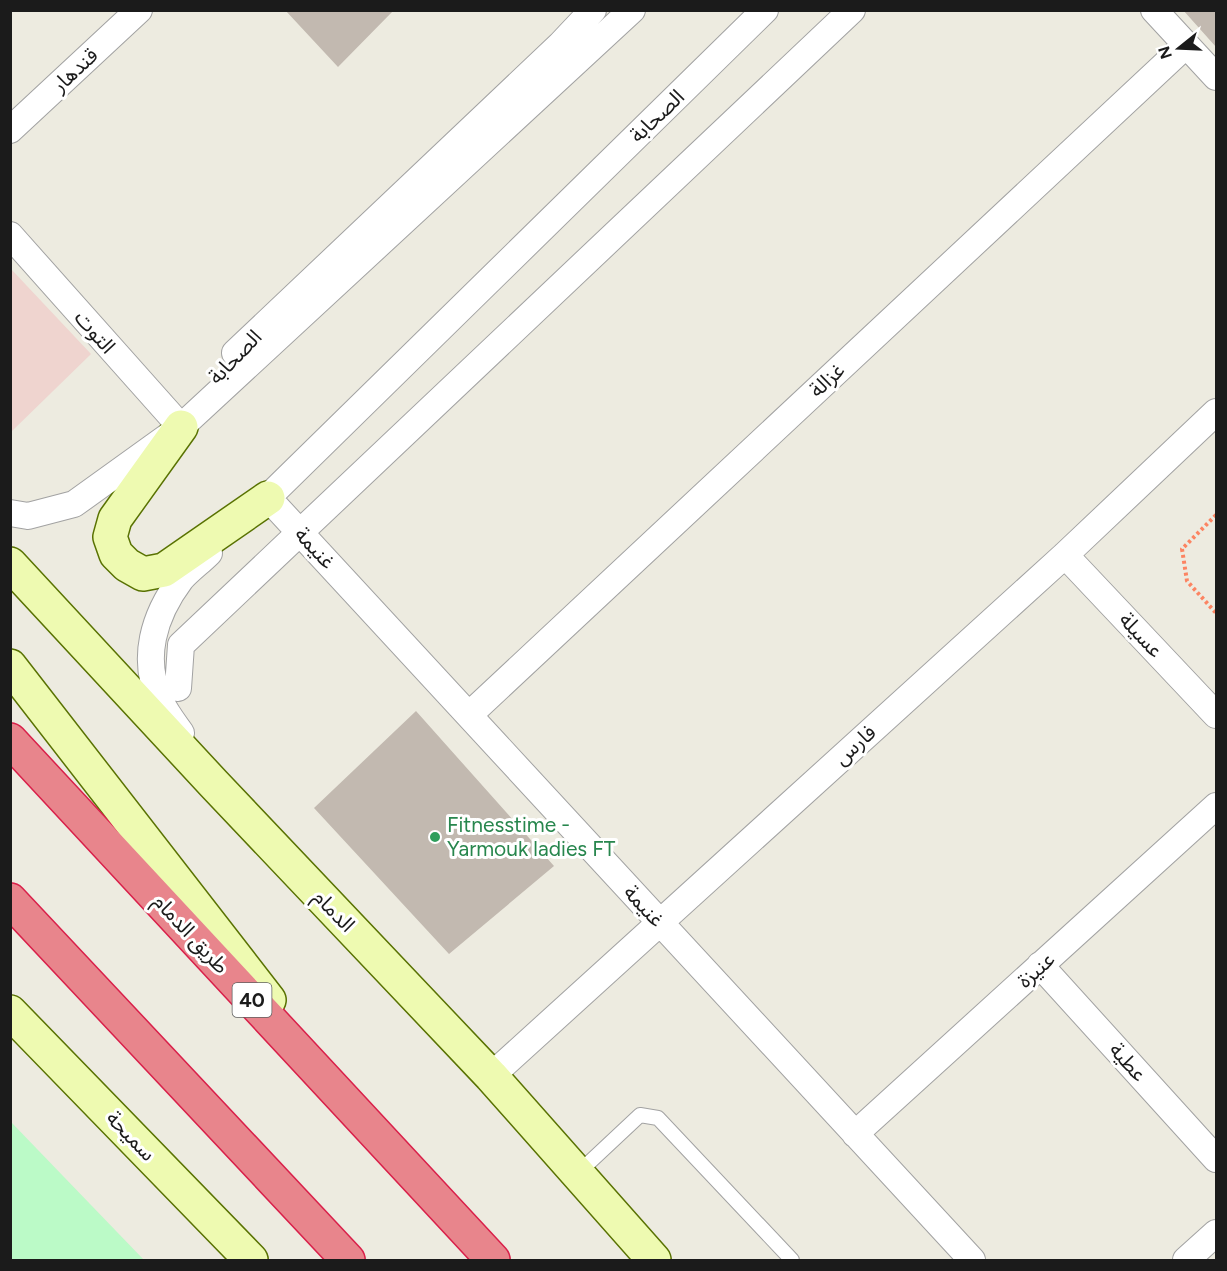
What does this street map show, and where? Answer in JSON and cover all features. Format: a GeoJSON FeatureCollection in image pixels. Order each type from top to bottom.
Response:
{"type":"FeatureCollection","features":[{"type":"Feature","properties":{"kind":"highway","name":"طريق الدمام"},"geometry":{"type":"LineString","coordinates":[[10,740],[493,1260]]}},
{"type":"Feature","properties":{"kind":"highway"},"geometry":{"type":"LineString","coordinates":[[10,900],[348,1260]]}},
{"type":"Feature","properties":{"kind":"street","name":"قندهار"},"geometry":{"type":"LineString","coordinates":[[10,130],[139,10]]}},
{"type":"Feature","properties":{"kind":"street","name":"الصحابة"},"geometry":{"type":"LineString","coordinates":[[180,427],[213,374],[560,45],[593,10]]}},
{"type":"Feature","properties":{"kind":"street","name":"الصحابة"},"geometry":{"type":"LineString","coordinates":[[180,427],[632,10]]}},
{"type":"Feature","properties":{"kind":"street"},"geometry":{"type":"LineString","coordinates":[[178,688],[181,645],[852,10]]}},
{"type":"Feature","properties":{"kind":"street"},"geometry":{"type":"LineString","coordinates":[[1154,10],[1216,77]]}},
{"type":"Feature","properties":{"kind":"street","name":"الصحابة"},"geometry":{"type":"LineString","coordinates":[[214,784],[160,701],[152,671],[151,642],[163,606],[183,578],[268,498],[765,11]]}},
{"type":"Feature","properties":{"kind":"street","name":"الصحابة"},"geometry":{"type":"LineString","coordinates":[[499,133],[560,45]]}},
{"type":"Feature","properties":{"kind":"street","name":"غزالة"},"geometry":{"type":"LineString","coordinates":[[469,715],[1186,45]]}},
{"type":"Feature","properties":{"kind":"street","name":"التوت"},"geometry":{"type":"LineString","coordinates":[[10,236],[180,427]]}},
{"type":"Feature","properties":{"kind":"street","name":"فارس"},"geometry":{"type":"LineString","coordinates":[[491,1076],[1065,555],[1216,412]]}},
{"type":"Feature","properties":{"kind":"street"},"geometry":{"type":"LineString","coordinates":[[180,427],[115,519],[110,537],[116,554],[127,565],[143,574],[164,570],[268,498]]}},
{"type":"Feature","properties":{"kind":"street"},"geometry":{"type":"LineString","coordinates":[[10,513],[28,516],[74,504],[180,427]]}},
{"type":"Feature","properties":{"kind":"street","name":"غنيمة"},"geometry":{"type":"LineString","coordinates":[[268,498],[972,1260]]}},
{"type":"Feature","properties":{"kind":"street","name":"عسيلة"},"geometry":{"type":"LineString","coordinates":[[1065,555],[1216,715]]}},
{"type":"Feature","properties":{"kind":"street","name":"الدمام"},"geometry":{"type":"LineString","coordinates":[[10,564],[214,784],[491,1076],[654,1260]]}},
{"type":"Feature","properties":{"kind":"street"},"geometry":{"type":"LineString","coordinates":[[10,666],[354,1111]]}},
{"type":"Feature","properties":{"kind":"street","name":"عنيزة"},"geometry":{"type":"LineString","coordinates":[[855,1134],[1216,806]]}},
{"type":"Feature","properties":{"kind":"street","name":"عطية"},"geometry":{"type":"LineString","coordinates":[[1040,965],[1216,1159]]}},
{"type":"Feature","properties":{"kind":"street","name":"سميحة"},"geometry":{"type":"LineString","coordinates":[[10,1012],[251,1260]]}},
{"type":"Feature","properties":{"kind":"street"},"geometry":{"type":"LineString","coordinates":[[1186,1260],[1216,1233]]}},
{"type":"Feature","properties":{"kind":"lane"},"geometry":{"type":"LineString","coordinates":[[577,1174],[640,1115],[658,1118],[792,1260]]}},
{"type":"Feature","properties":{"kind":"path"},"geometry":{"type":"LineString","coordinates":[[1216,515],[1182,549],[1187,581],[1216,613]]}},
{"type":"Feature","properties":{"kind":"shaded area"},"geometry":{"type":"Polygon","coordinates":[[[11,269],[91,354],[11,432],[11,269]]]}},
{"type":"Feature","properties":{"kind":"green space"},"geometry":{"type":"Polygon","coordinates":[[[11,1122],[144,1260],[11,1260],[11,1122]]]}},
{"type":"Feature","properties":{"kind":"building"},"geometry":{"type":"Polygon","coordinates":[[[285,10],[394,10],[338,67],[285,10]]]}},
{"type":"Feature","properties":{"kind":"building"},"geometry":{"type":"Polygon","coordinates":[[[1183,10],[1216,10],[1216,47],[1183,10]]]}},
{"type":"Feature","properties":{"kind":"building","name":"Fitnesstime - Yarmouk ladies FT"},"geometry":{"type":"Polygon","coordinates":[[[416,711],[554,866],[449,954],[314,808],[416,711]]]}},
{"type":"Feature","properties":{"kind":"place","name":"Fitnesstime - Yarmouk ladies FT"},"geometry":{"type":"Point","coordinates":[435,837]}}]}
